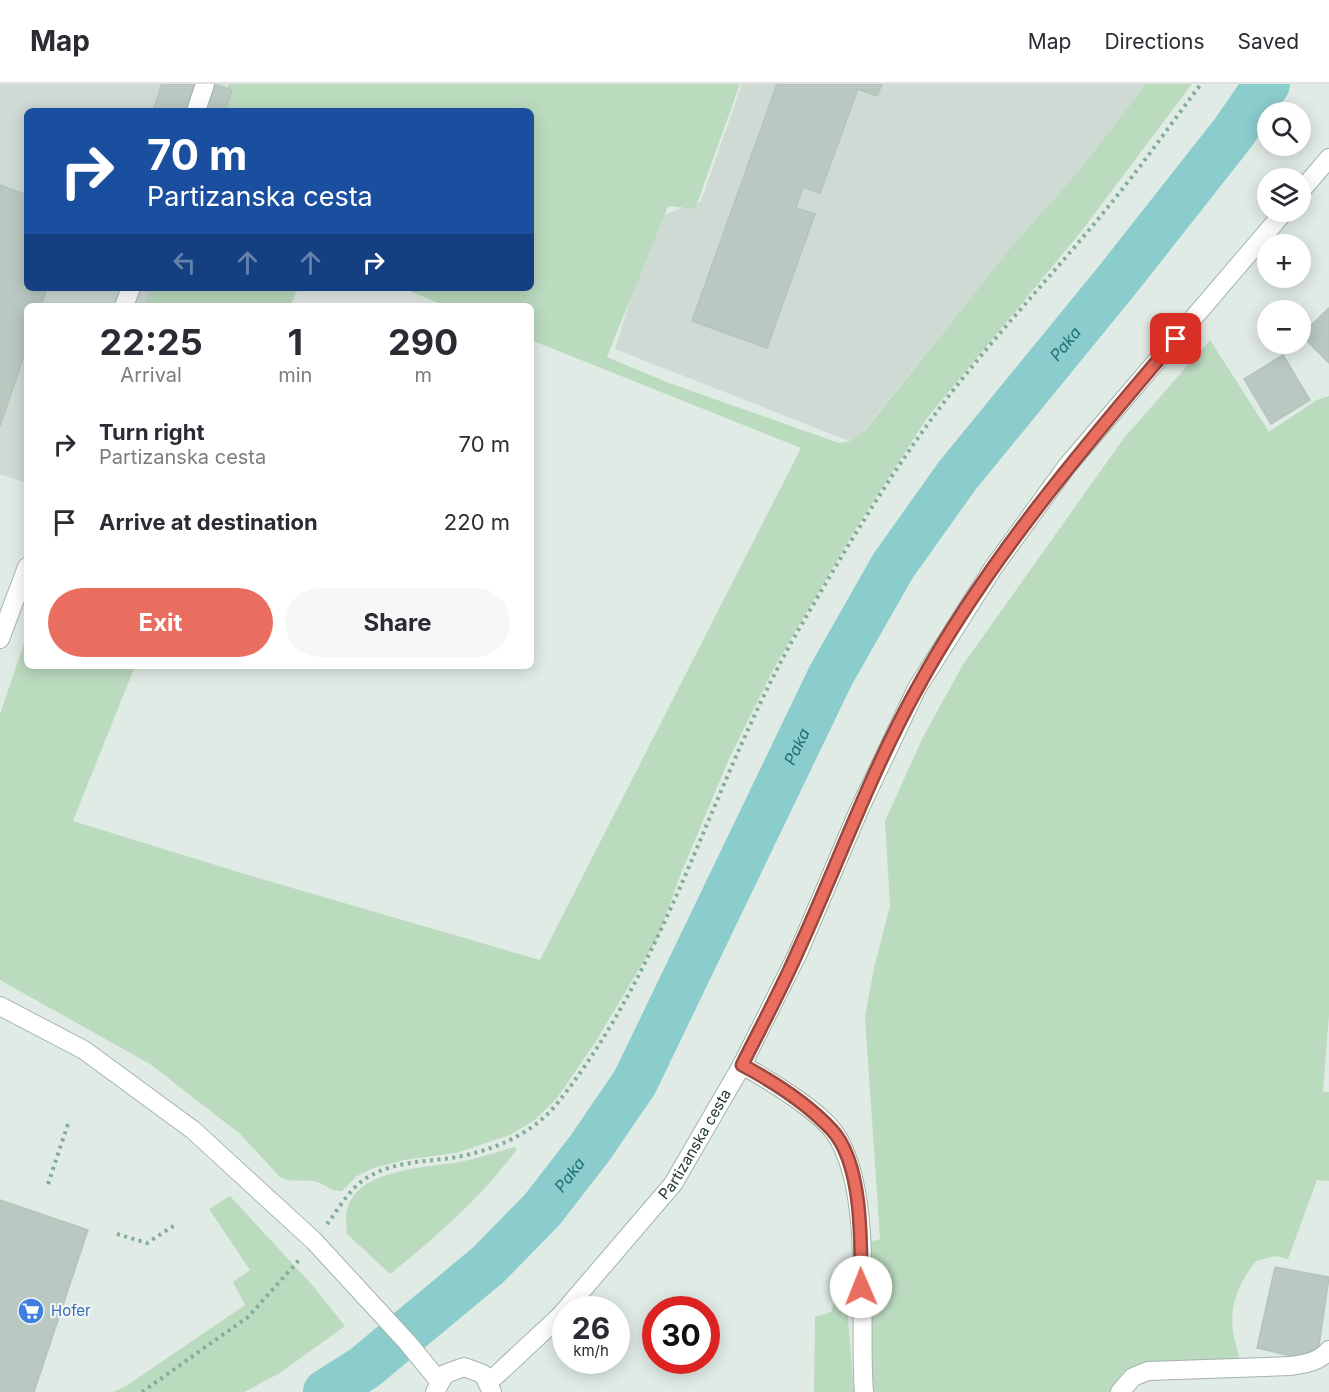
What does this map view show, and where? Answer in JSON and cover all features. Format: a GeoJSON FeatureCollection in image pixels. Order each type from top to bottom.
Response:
{"type":"FeatureCollection","features":[{"type":"Feature","properties":{"kind":"main road"},"geometry":{"type":"LineString","coordinates":[[197,108],[205,84]]}},
{"type":"Feature","properties":{"kind":"main road"},"geometry":{"type":"LineString","coordinates":[[1311,179],[1329,158]]}},
{"type":"Feature","properties":{"kind":"main road","name":"Partizanska cesta"},"geometry":{"type":"LineString","coordinates":[[491,1387],[560,1316],[673,1184],[742,1065],[798,953],[860,810],[917,688],[987,578],[1067,466],[1275,222]]}},
{"type":"Feature","properties":{"kind":"main road"},"geometry":{"type":"LineString","coordinates":[[0,639],[24,575]]}},
{"type":"Feature","properties":{"kind":"main road"},"geometry":{"type":"LineString","coordinates":[[0,1006],[84,1050],[193,1130],[314,1241],[418,1355],[437,1387],[454,1369],[464,1367],[483,1374],[491,1387]]}},
{"type":"Feature","properties":{"kind":"main road"},"geometry":{"type":"LineString","coordinates":[[742,1065],[776,1083],[833,1131],[851,1166],[861,1263],[864,1392]]}},
{"type":"Feature","properties":{"kind":"main road"},"geometry":{"type":"LineString","coordinates":[[1120,1392],[1133,1377],[1148,1371],[1290,1366],[1310,1363],[1325,1355],[1329,1350]]}},
{"type":"Feature","properties":{"kind":"path"},"geometry":{"type":"LineString","coordinates":[[339,1209],[354,1187],[378,1172],[393,1166],[454,1157],[493,1147],[528,1131],[543,1120],[558,1103],[600,1041],[630,991],[672,908],[732,764],[764,697],[798,631],[868,514],[947,398],[1117,197],[1202,84]]}},
{"type":"Feature","properties":{"kind":"path"},"geometry":{"type":"LineString","coordinates":[[48,1184],[69,1121]]}},
{"type":"Feature","properties":{"kind":"path"},"geometry":{"type":"LineString","coordinates":[[117,1234],[147,1243],[175,1225]]}},
{"type":"Feature","properties":{"kind":"path"},"geometry":{"type":"LineString","coordinates":[[142,1392],[248,1317],[299,1260]]}},
{"type":"Feature","properties":{"kind":"shaded area"},"geometry":{"type":"Polygon","coordinates":[[[0,84],[226,84],[217,108],[24,108],[24,291],[153,291],[149,303],[24,303],[24,482],[0,474],[0,84]]]}},
{"type":"Feature","properties":{"kind":"shaded area"},"geometry":{"type":"Polygon","coordinates":[[[742,84],[1146,84],[1078,172],[1012,246],[854,443],[615,349],[656,218],[701,201],[742,84]]]}},
{"type":"Feature","properties":{"kind":"green space"},"geometry":{"type":"Polygon","coordinates":[[[228,84],[740,84],[695,209],[668,206],[607,357],[669,383],[839,443],[851,441],[866,429],[1012,246],[1078,172],[1146,84],[1192,84],[1080,233],[927,418],[855,530],[774,668],[729,759],[682,871],[658,937],[597,1040],[557,1098],[535,1120],[510,1135],[456,1153],[404,1160],[374,1168],[357,1176],[342,1191],[314,1181],[280,1177],[240,1134],[150,1064],[0,980],[0,714],[24,644],[24,669],[134,669],[73,821],[238,872],[540,960],[801,448],[534,341],[534,303],[439,303],[409,291],[534,291],[534,108],[221,108],[228,84]]]}},
{"type":"Feature","properties":{"kind":"green space"},"geometry":{"type":"Polygon","coordinates":[[[150,291],[297,291],[291,303],[145,303],[150,291]]]}},
{"type":"Feature","properties":{"kind":"green space"},"geometry":{"type":"Polygon","coordinates":[[[1210,340],[1269,432],[1317,400],[1329,396],[1329,1015],[1323,1092],[1329,1092],[1329,1181],[1317,1180],[1288,1259],[1275,1256],[1256,1261],[1241,1284],[1232,1317],[1239,1355],[1234,1366],[1139,1365],[1117,1380],[1114,1392],[870,1392],[857,1245],[880,1239],[865,1017],[874,968],[890,906],[885,821],[923,737],[962,666],[1124,438],[1210,340]]]}},
{"type":"Feature","properties":{"kind":"green space"},"geometry":{"type":"Polygon","coordinates":[[[514,1147],[517,1149],[474,1200],[390,1274],[347,1234],[346,1216],[349,1202],[361,1188],[373,1181],[401,1171],[460,1162],[514,1147]]]}},
{"type":"Feature","properties":{"kind":"green space"},"geometry":{"type":"Polygon","coordinates":[[[230,1196],[314,1287],[345,1326],[280,1373],[244,1392],[113,1392],[126,1386],[245,1305],[233,1282],[250,1270],[209,1209],[230,1196]]]}},
{"type":"Feature","properties":{"kind":"green space"},"geometry":{"type":"Polygon","coordinates":[[[836,1294],[846,1294],[854,1392],[814,1392],[815,1317],[831,1312],[836,1294]]]}},
{"type":"Feature","properties":{"kind":"building"},"geometry":{"type":"Polygon","coordinates":[[[162,84],[213,84],[232,90],[226,108],[154,108],[162,84]]]}},
{"type":"Feature","properties":{"kind":"building"},"geometry":{"type":"Polygon","coordinates":[[[777,84],[882,84],[877,96],[858,89],[820,193],[803,187],[796,208],[815,214],[767,348],[692,321],[777,84]]]}},
{"type":"Feature","properties":{"kind":"building"},"geometry":{"type":"Polygon","coordinates":[[[0,185],[24,194],[24,291],[46,291],[42,303],[24,303],[24,356],[0,426],[0,185]]]}},
{"type":"Feature","properties":{"kind":"building"},"geometry":{"type":"Polygon","coordinates":[[[1329,308],[1329,363],[1311,345],[1311,325],[1329,308]]]}},
{"type":"Feature","properties":{"kind":"building"},"geometry":{"type":"Polygon","coordinates":[[[1283,355],[1310,400],[1271,424],[1244,379],[1283,355]]]}},
{"type":"Feature","properties":{"kind":"building","name":"Hofer"},"geometry":{"type":"Polygon","coordinates":[[[0,1200],[88,1230],[34,1392],[0,1392],[0,1200]]]}},
{"type":"Feature","properties":{"kind":"building"},"geometry":{"type":"Polygon","coordinates":[[[1275,1267],[1329,1277],[1318,1352],[1304,1359],[1257,1348],[1275,1267]]]}},
{"type":"Feature","properties":{"kind":"waterway","name":"Paka"},"geometry":{"type":"LineString","coordinates":[[326,1392],[364,1368],[488,1265],[542,1210],[590,1148],[635,1082],[831,675],[893,566],[957,476],[1118,279],[1233,133],[1267,84]]}},
{"type":"Feature","properties":{"kind":"place","name":"Hofer"},"geometry":{"type":"Point","coordinates":[31,1311]}},
{"type":"Feature","properties":{"kind":"route"},"geometry":{"type":"LineString","coordinates":[[861,1287],[858,1216],[851,1166],[833,1131],[776,1083],[742,1065],[798,953],[860,810],[917,688],[993,568],[1067,466],[1176,339]]}}]}
